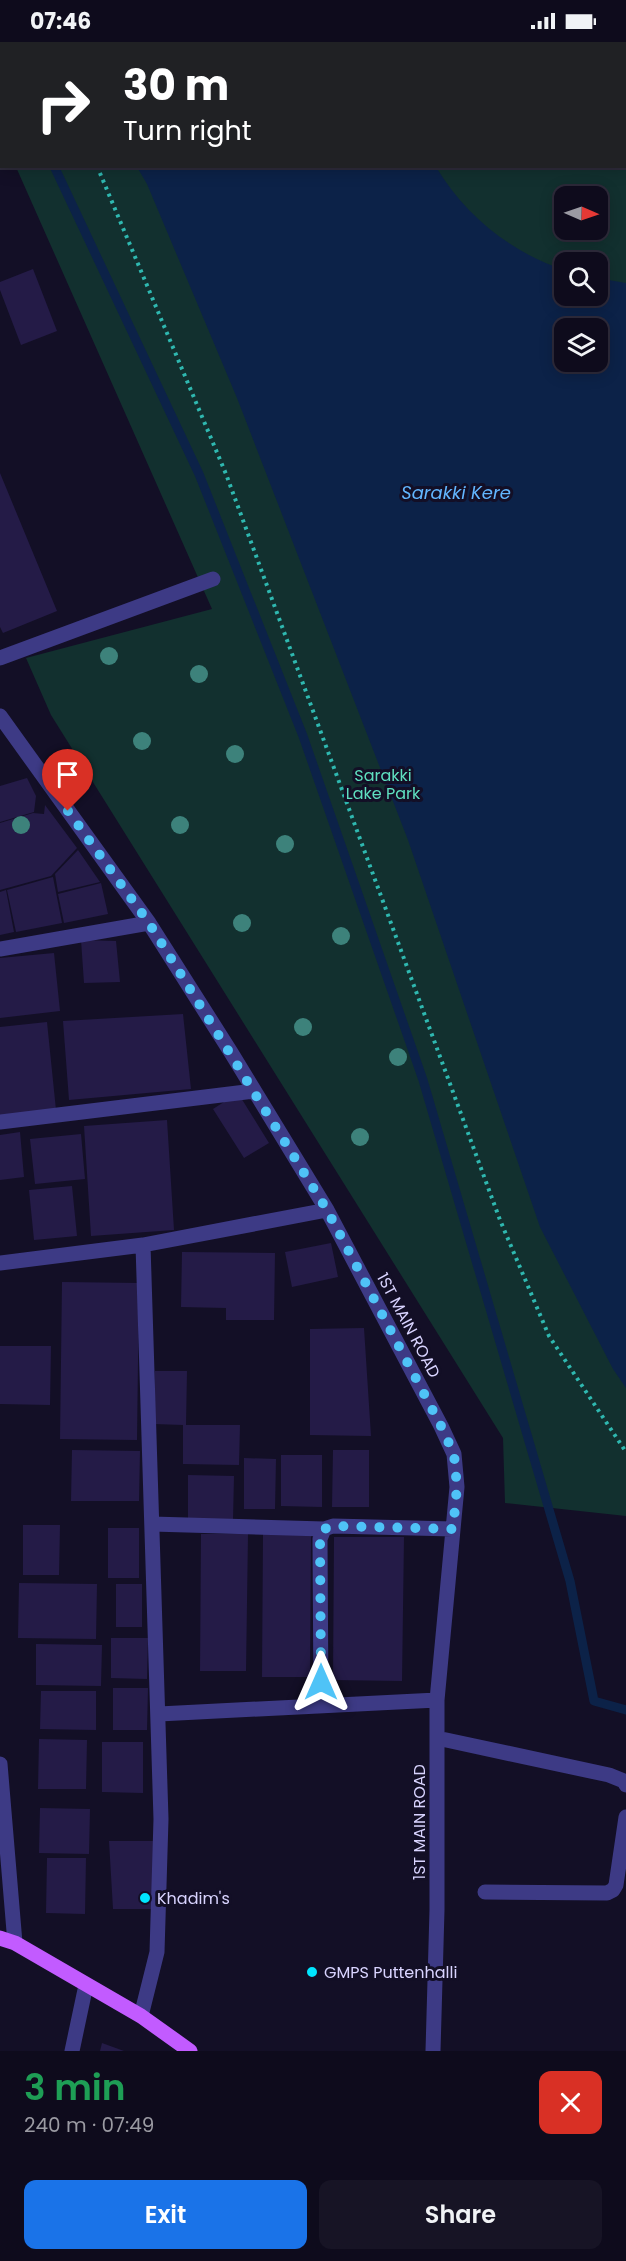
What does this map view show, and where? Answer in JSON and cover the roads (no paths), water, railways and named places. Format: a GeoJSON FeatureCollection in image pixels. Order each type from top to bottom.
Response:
{"type":"FeatureCollection","features":[{"type":"Feature","properties":{"kind":"main road"},"geometry":{"type":"LineString","coordinates":[[7,1941],[141,2016],[190,2051]]}},
{"type":"Feature","properties":{"kind":"street"},"geometry":{"type":"LineString","coordinates":[[0,658],[213,579]]}},
{"type":"Feature","properties":{"kind":"street","name":"1ST MAIN ROAD"},"geometry":{"type":"LineString","coordinates":[[0,716],[149,923],[254,1091],[327,1210],[454,1454],[457,1487],[438,1700],[437,1910],[433,2051]]}},
{"type":"Feature","properties":{"kind":"street"},"geometry":{"type":"LineString","coordinates":[[0,949],[149,923]]}},
{"type":"Feature","properties":{"kind":"street"},"geometry":{"type":"LineString","coordinates":[[0,1122],[254,1091]]}},
{"type":"Feature","properties":{"kind":"street"},"geometry":{"type":"LineString","coordinates":[[0,1263],[143,1245],[327,1210]]}},
{"type":"Feature","properties":{"kind":"street"},"geometry":{"type":"LineString","coordinates":[[141,2016],[157,1952],[161,1819],[143,1245]]}},
{"type":"Feature","properties":{"kind":"street"},"geometry":{"type":"LineString","coordinates":[[152,1524],[324,1529],[333,1526],[453,1529]]}},
{"type":"Feature","properties":{"kind":"street"},"geometry":{"type":"LineString","coordinates":[[321,1706],[320,1539],[324,1529]]}},
{"type":"Feature","properties":{"kind":"street"},"geometry":{"type":"LineString","coordinates":[[159,1714],[438,1700]]}},
{"type":"Feature","properties":{"kind":"street"},"geometry":{"type":"LineString","coordinates":[[437,1738],[609,1774],[624,1781],[626,1785]]}},
{"type":"Feature","properties":{"kind":"street"},"geometry":{"type":"LineString","coordinates":[[0,1764],[7,1941]]}},
{"type":"Feature","properties":{"kind":"street"},"geometry":{"type":"LineString","coordinates":[[485,1892],[607,1893],[613,1890],[616,1885],[626,1817]]}},
{"type":"Feature","properties":{"kind":"street"},"geometry":{"type":"LineString","coordinates":[[72,2051],[86,1985]]}},
{"type":"Feature","properties":{"kind":"water","name":"Sarakki Kere"},"geometry":{"type":"Polygon","coordinates":[[[138,168],[437,168],[461,201],[491,230],[525,253],[554,266],[554,306],[608,306],[608,280],[626,283],[626,1388],[613,1369],[540,1227],[408,840],[237,398],[147,184],[138,168]]]}},
{"type":"Feature","properties":{"kind":"waterway"},"geometry":{"type":"LineString","coordinates":[[55,168],[199,474],[303,736],[423,1080],[570,1581],[594,1701],[626,1710]]}},
{"type":"Feature","properties":{"kind":"place","name":"Khadim's"},"geometry":{"type":"Point","coordinates":[145,1898]}},
{"type":"Feature","properties":{"kind":"place","name":"GMPS Puttenhalli"},"geometry":{"type":"Point","coordinates":[312,1972]}},
{"type":"Feature","properties":{"kind":"park label","name":"Sarakki Lake Park"},"geometry":{"type":"Point","coordinates":[383,784]}}]}
